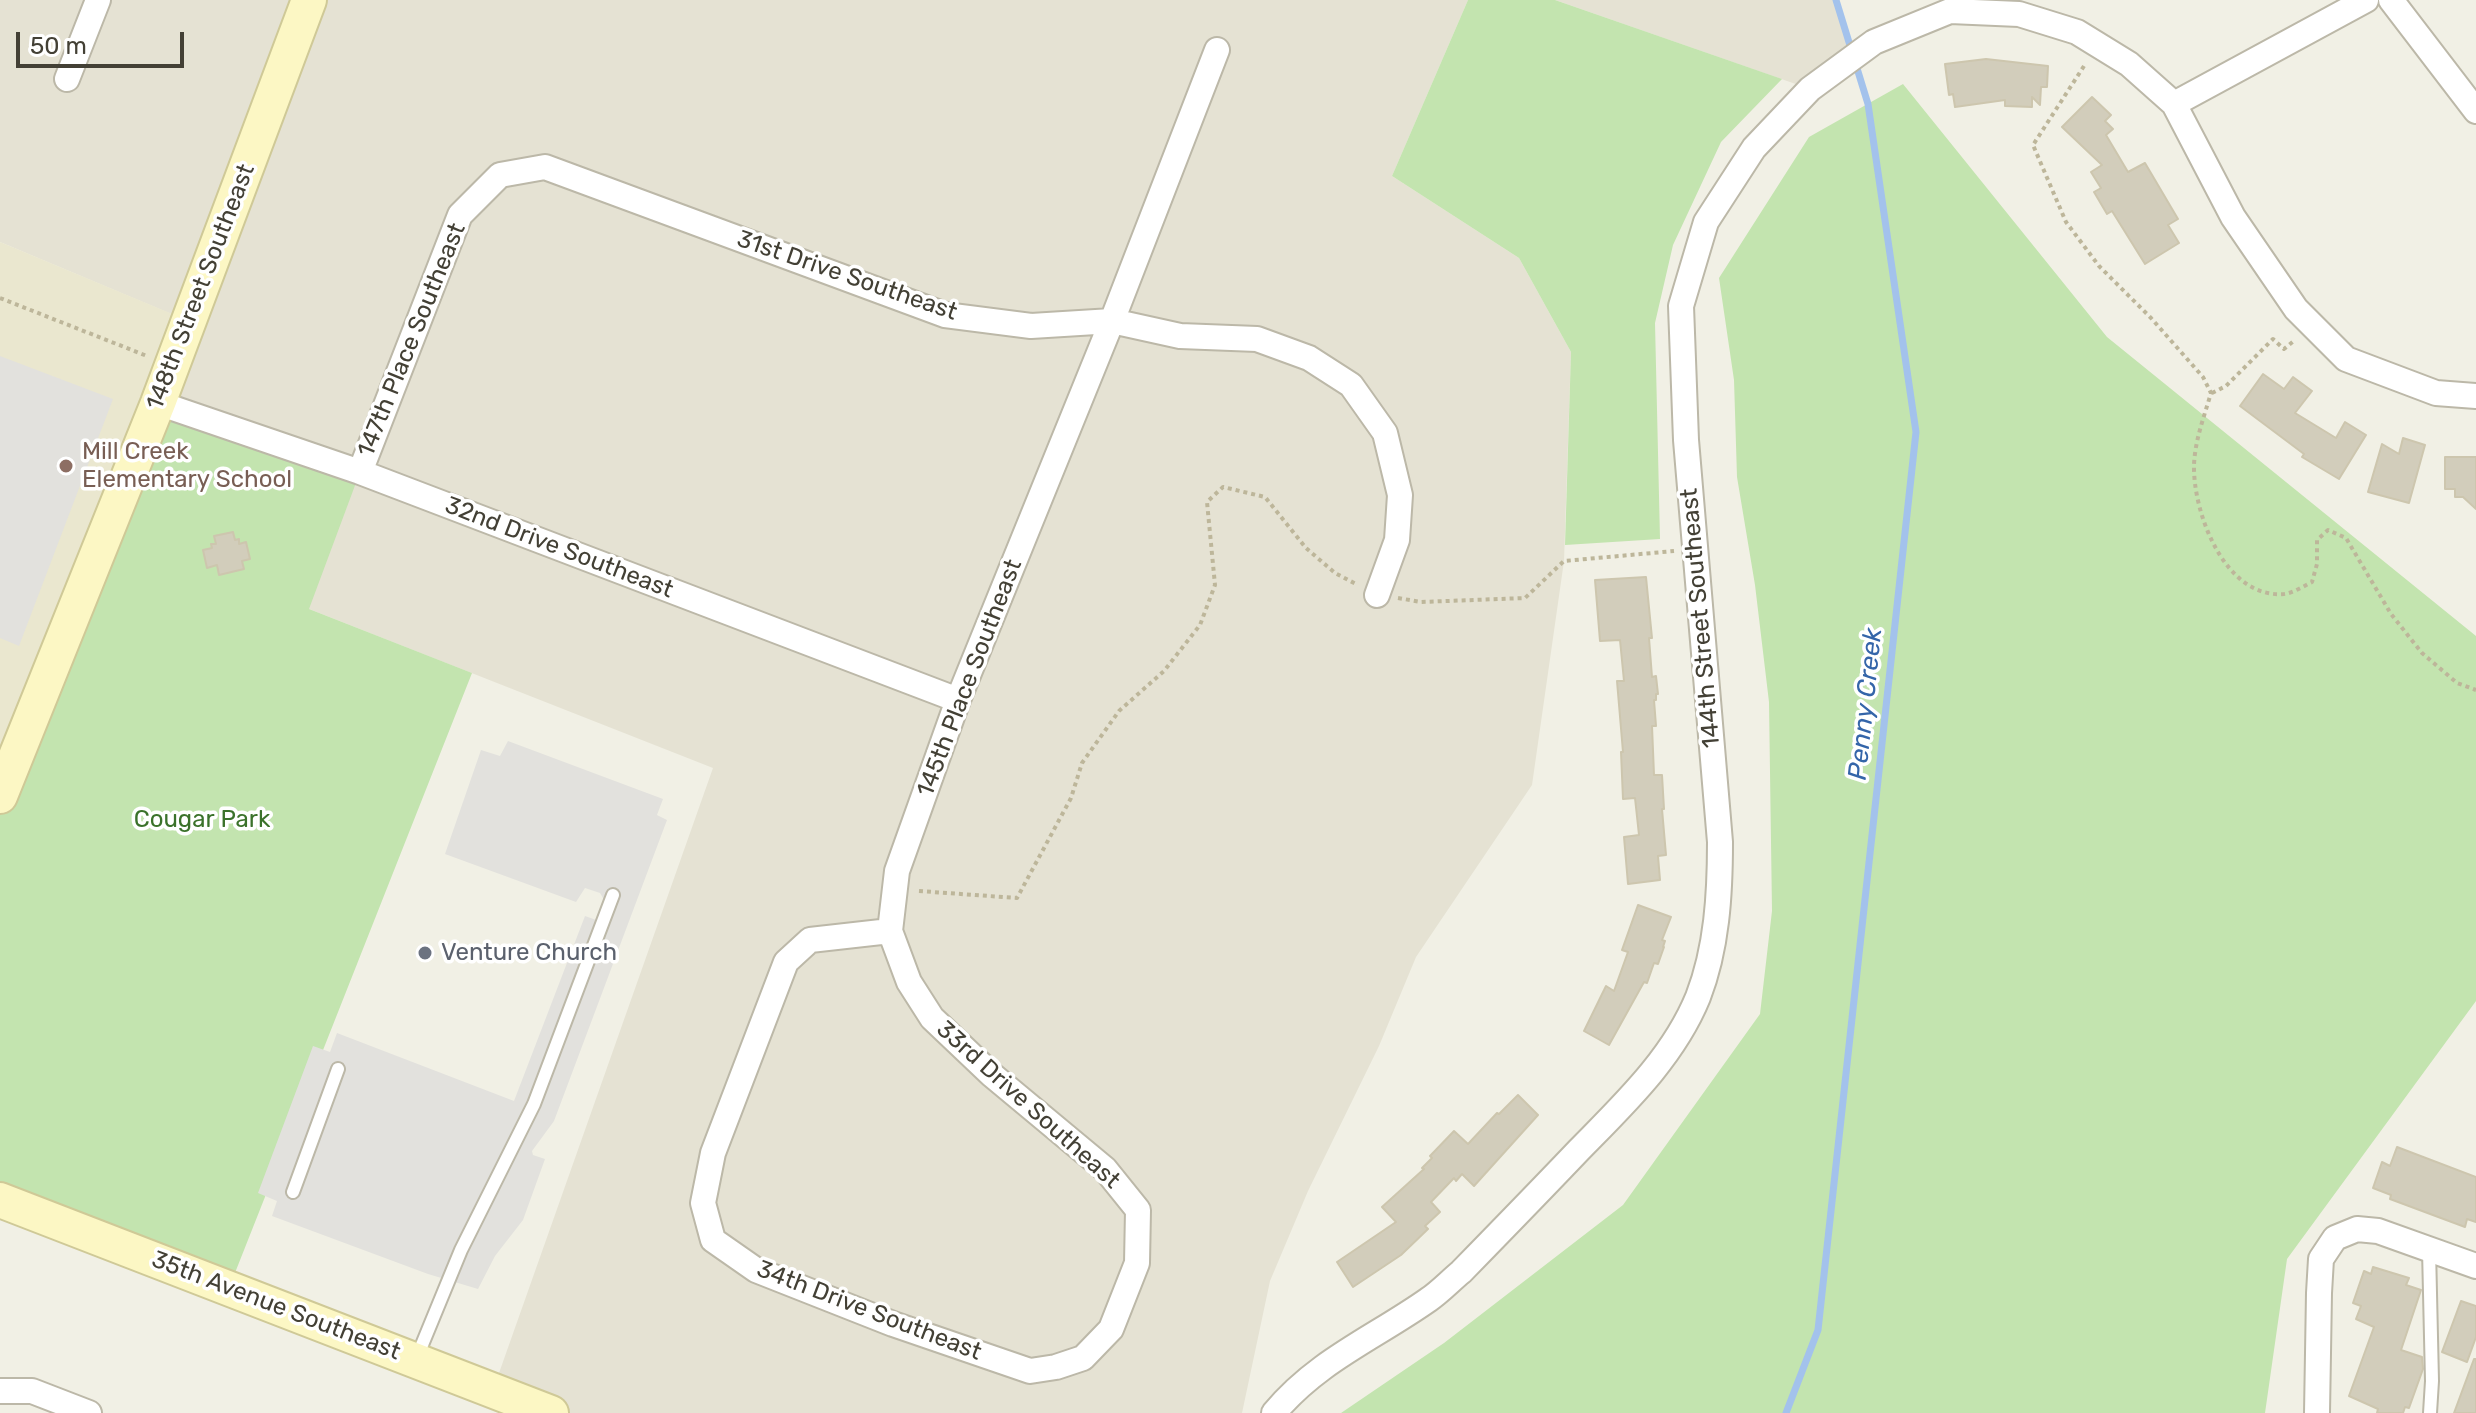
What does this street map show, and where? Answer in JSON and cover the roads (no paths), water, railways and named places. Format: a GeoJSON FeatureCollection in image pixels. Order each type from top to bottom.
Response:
{"type":"FeatureCollection","features":[{"type":"Feature","properties":{"kind":"street"},"geometry":{"type":"LineString","coordinates":[[67,79],[98,0]]}},
{"type":"Feature","properties":{"kind":"street","name":"148th Street Southeast"},"geometry":{"type":"LineString","coordinates":[[0,796],[164,387],[309,0]]}},
{"type":"Feature","properties":{"kind":"street"},"geometry":{"type":"LineString","coordinates":[[2366,0],[2174,104],[2233,217],[2296,309],[2346,359],[2436,393],[2476,396]]}},
{"type":"Feature","properties":{"kind":"street"},"geometry":{"type":"LineString","coordinates":[[2391,0],[2476,111]]}},
{"type":"Feature","properties":{"kind":"street","name":"144th Street Southeast"},"geometry":{"type":"LineString","coordinates":[[1274,1413],[1311,1375],[1430,1299],[1461,1272],[1649,1077],[1676,1038],[1697,998],[1712,949],[1720,891],[1720,842],[1686,440],[1681,306],[1706,222],[1754,148],[1810,89],[1874,42],[1950,11],[2019,14],[2077,32],[2129,64],[2174,104]]}},
{"type":"Feature","properties":{"kind":"street","name":"145th Place Southeast"},"geometry":{"type":"LineString","coordinates":[[890,931],[897,871],[958,700],[1112,321],[1217,50]]}},
{"type":"Feature","properties":{"kind":"street","name":"31st Drive Southeast"},"geometry":{"type":"LineString","coordinates":[[500,175],[545,167],[945,315],[1031,326],[1112,321],[1180,336],[1257,339],[1309,358],[1351,385],[1385,433],[1400,495],[1397,540],[1377,595]]}},
{"type":"Feature","properties":{"kind":"street","name":"147th Place Southeast"},"geometry":{"type":"LineString","coordinates":[[360,472],[460,215],[500,175]]}},
{"type":"Feature","properties":{"kind":"street","name":"32nd Drive Southeast"},"geometry":{"type":"LineString","coordinates":[[164,387],[360,472],[958,700]]}},
{"type":"Feature","properties":{"kind":"street","name":"34th Drive Southeast"},"geometry":{"type":"LineString","coordinates":[[890,931],[810,940],[786,962],[713,1153],[703,1203],[713,1240],[756,1270],[893,1324],[1030,1371]]}},
{"type":"Feature","properties":{"kind":"street","name":"33rd Drive Southeast"},"geometry":{"type":"LineString","coordinates":[[890,931],[909,982],[932,1018],[992,1075],[1105,1169],[1138,1210],[1137,1263],[1111,1329],[1083,1358],[1030,1371]]}},
{"type":"Feature","properties":{"kind":"street","name":"35th Avenue Southeast"},"geometry":{"type":"LineString","coordinates":[[0,1200],[551,1413]]}},
{"type":"Feature","properties":{"kind":"street"},"geometry":{"type":"LineString","coordinates":[[2317,1413],[2321,1259],[2335,1238],[2357,1229],[2378,1231],[2476,1266]]}},
{"type":"Feature","properties":{"kind":"street"},"geometry":{"type":"LineString","coordinates":[[0,1391],[32,1391],[89,1413]]}},
{"type":"Feature","properties":{"kind":"lane"},"geometry":{"type":"LineString","coordinates":[[416,1360],[461,1250],[534,1104],[613,895]]}},
{"type":"Feature","properties":{"kind":"lane"},"geometry":{"type":"LineString","coordinates":[[293,1192],[338,1069]]}},
{"type":"Feature","properties":{"kind":"lane"},"geometry":{"type":"LineString","coordinates":[[2429,1249],[2430,1413]]}},
{"type":"Feature","properties":{"kind":"waterway","name":"Penny Creek"},"geometry":{"type":"LineString","coordinates":[[1786,1413],[1818,1330],[1916,432],[1868,104],[1836,0]]}},
{"type":"Feature","properties":{"kind":"place","name":"Mill Creek Elementary School"},"geometry":{"type":"Point","coordinates":[66,466]}},
{"type":"Feature","properties":{"kind":"place","name":"Venture Church"},"geometry":{"type":"Point","coordinates":[425,953]}},
{"type":"Feature","properties":{"kind":"park label","name":"Cougar Park"},"geometry":{"type":"Point","coordinates":[202,820]}}]}
